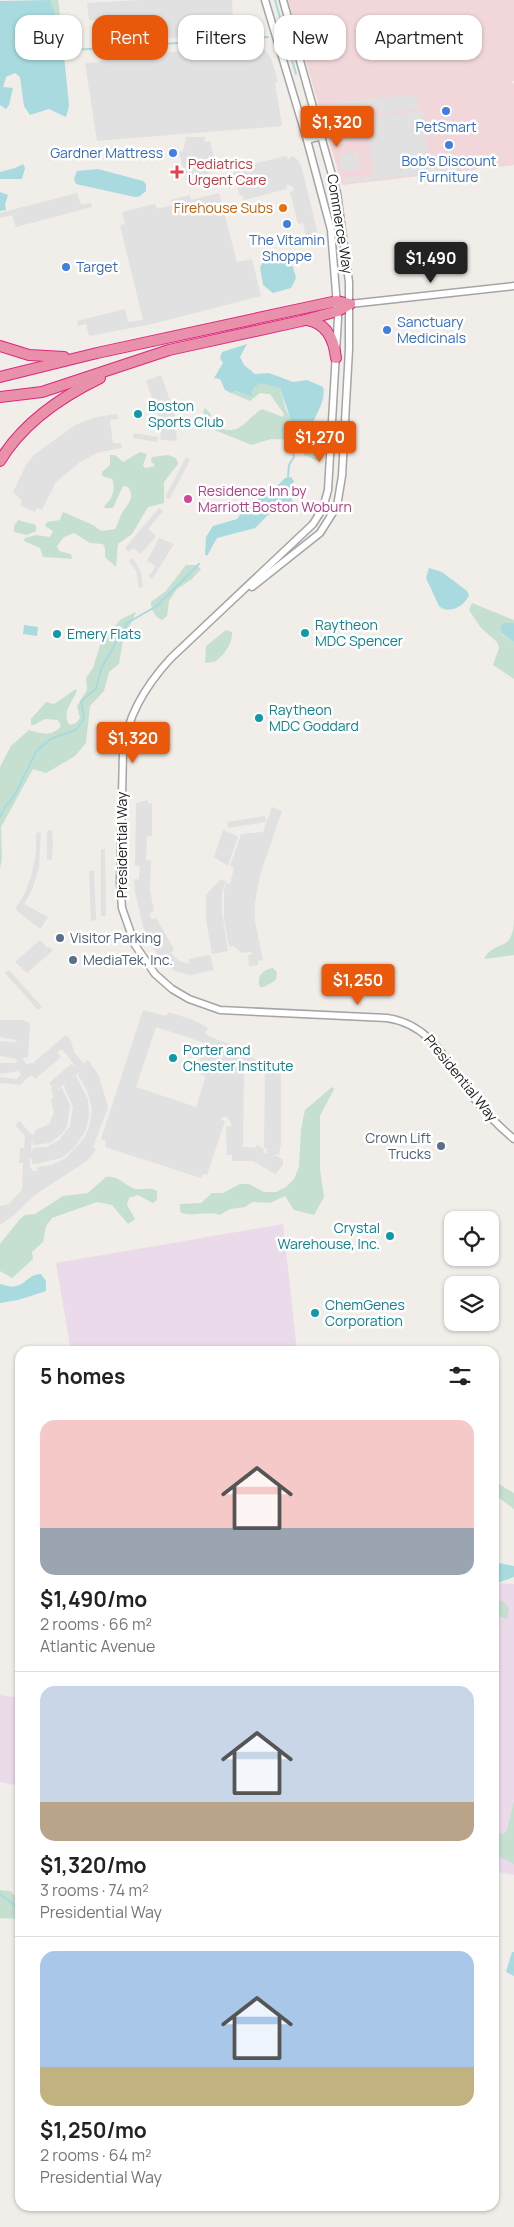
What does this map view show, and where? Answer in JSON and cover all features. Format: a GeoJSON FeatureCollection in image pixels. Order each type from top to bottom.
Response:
{"type":"FeatureCollection","features":[{"type":"Feature","properties":{"kind":"highway"},"geometry":{"type":"LineString","coordinates":[[0,377],[97,353],[350,304]]}},
{"type":"Feature","properties":{"kind":"highway"},"geometry":{"type":"LineString","coordinates":[[0,397],[34,394],[191,344],[301,321],[338,306]]}},
{"type":"Feature","properties":{"kind":"highway"},"geometry":{"type":"LineString","coordinates":[[301,321],[314,322],[326,330],[333,342],[336,358]]}},
{"type":"Feature","properties":{"kind":"highway"},"geometry":{"type":"LineString","coordinates":[[0,346],[22,354],[43,357],[97,353]]}},
{"type":"Feature","properties":{"kind":"highway"},"geometry":{"type":"LineString","coordinates":[[0,461],[22,433],[57,403],[88,384],[131,362]]}},
{"type":"Feature","properties":{"kind":"street","name":"Commerce Way"},"geometry":{"type":"LineString","coordinates":[[265,0],[307,140],[331,230],[338,306]]}},
{"type":"Feature","properties":{"kind":"street","name":"Commerce Way"},"geometry":{"type":"LineString","coordinates":[[283,0],[338,198],[346,254],[350,304]]}},
{"type":"Feature","properties":{"kind":"street"},"geometry":{"type":"LineString","coordinates":[[307,140],[322,136]]}},
{"type":"Feature","properties":{"kind":"street"},"geometry":{"type":"LineString","coordinates":[[350,304],[514,286]]}},
{"type":"Feature","properties":{"kind":"street","name":"Presidential Way"},"geometry":{"type":"LineString","coordinates":[[238,597],[275,571],[320,533],[337,506],[342,476],[350,304]]}},
{"type":"Feature","properties":{"kind":"street","name":"Presidential Way"},"geometry":{"type":"LineString","coordinates":[[338,306],[330,474],[323,508],[313,524],[158,673],[140,700],[127,732],[122,772],[120,892],[123,916],[134,945],[147,965],[166,984],[189,999],[210,1008],[236,1012],[387,1018],[413,1026],[435,1042],[478,1103],[514,1138]]}},
{"type":"Feature","properties":{"kind":"shaded area"},"geometry":{"type":"Polygon","coordinates":[[[139,0],[232,0],[233,15],[178,15],[178,37],[168,38],[168,15],[92,15],[92,20],[89,20],[87,3],[139,0]]]}},
{"type":"Feature","properties":{"kind":"shaded area"},"geometry":{"type":"Polygon","coordinates":[[[288,0],[514,0],[514,81],[511,81],[514,84],[514,165],[342,185],[306,60],[346,60],[346,15],[292,15],[288,0]]]}},
{"type":"Feature","properties":{"kind":"shaded area"},"geometry":{"type":"Polygon","coordinates":[[[264,49],[271,58],[278,82],[275,82],[282,126],[97,141],[85,63],[101,62],[101,60],[168,60],[168,52],[178,52],[178,60],[264,60],[264,49]]]}},
{"type":"Feature","properties":{"kind":"shaded area"},"geometry":{"type":"Polygon","coordinates":[[[415,94],[420,109],[380,114],[379,109],[359,111],[359,116],[325,120],[323,104],[415,94]]]}},
{"type":"Feature","properties":{"kind":"shaded area"},"geometry":{"type":"Polygon","coordinates":[[[422,111],[429,169],[436,168],[436,172],[344,183],[343,179],[374,175],[368,128],[375,127],[374,116],[422,111]]]}},
{"type":"Feature","properties":{"kind":"shaded area"},"geometry":{"type":"Polygon","coordinates":[[[186,137],[205,137],[205,142],[210,141],[217,171],[207,174],[208,180],[187,183],[179,152],[183,151],[186,137]]]}},
{"type":"Feature","properties":{"kind":"shaded area"},"geometry":{"type":"Polygon","coordinates":[[[358,153],[360,169],[341,171],[340,155],[358,153]]]}},
{"type":"Feature","properties":{"kind":"shaded area"},"geometry":{"type":"Polygon","coordinates":[[[286,156],[288,160],[291,156],[296,158],[301,165],[318,234],[314,236],[315,240],[287,247],[286,242],[306,237],[303,223],[298,224],[290,192],[294,190],[293,187],[287,184],[287,189],[244,200],[242,195],[240,196],[237,186],[232,187],[229,175],[234,174],[233,169],[286,156]]]}},
{"type":"Feature","properties":{"kind":"shaded area"},"geometry":{"type":"Polygon","coordinates":[[[491,163],[488,166],[440,172],[439,170],[442,167],[491,163]]]}},
{"type":"Feature","properties":{"kind":"shaded area"},"geometry":{"type":"Polygon","coordinates":[[[77,193],[81,205],[91,203],[92,207],[16,227],[12,215],[0,218],[0,213],[77,193]]]}},
{"type":"Feature","properties":{"kind":"shaded area"},"geometry":{"type":"Polygon","coordinates":[[[219,193],[237,262],[252,259],[261,296],[152,324],[89,336],[86,324],[78,326],[77,321],[125,309],[128,322],[143,320],[120,225],[125,224],[122,212],[155,204],[157,209],[172,205],[171,200],[190,195],[191,200],[219,193]]]}},
{"type":"Feature","properties":{"kind":"shaded area"},"geometry":{"type":"Polygon","coordinates":[[[161,375],[174,411],[177,441],[161,440],[158,414],[146,381],[161,375]]]}},
{"type":"Feature","properties":{"kind":"shaded area"},"geometry":{"type":"Polygon","coordinates":[[[117,414],[118,419],[110,420],[113,443],[121,443],[122,448],[97,453],[80,462],[56,482],[42,510],[37,508],[35,512],[20,505],[22,501],[13,492],[26,465],[35,454],[75,425],[96,417],[117,414]]]}},
{"type":"Feature","properties":{"kind":"shaded area"},"geometry":{"type":"Polygon","coordinates":[[[134,433],[158,437],[157,442],[133,438],[134,433]]]}},
{"type":"Feature","properties":{"kind":"shaded area"},"geometry":{"type":"Polygon","coordinates":[[[186,457],[190,460],[169,500],[165,497],[186,457]]]}},
{"type":"Feature","properties":{"kind":"shaded area"},"geometry":{"type":"Polygon","coordinates":[[[159,508],[163,511],[148,529],[156,536],[141,554],[133,548],[129,552],[125,548],[159,508]]]}},
{"type":"Feature","properties":{"kind":"shaded area"},"geometry":{"type":"Polygon","coordinates":[[[159,538],[174,544],[152,579],[149,576],[156,566],[147,561],[159,538]]]}},
{"type":"Feature","properties":{"kind":"shaded area"},"geometry":{"type":"Polygon","coordinates":[[[133,558],[141,572],[143,587],[139,588],[136,571],[129,561],[133,558]]]}},
{"type":"Feature","properties":{"kind":"shaded area"},"geometry":{"type":"Polygon","coordinates":[[[148,800],[148,803],[152,803],[152,836],[147,836],[146,860],[151,860],[150,890],[154,911],[150,913],[151,919],[156,918],[174,949],[171,953],[179,961],[189,964],[189,959],[210,955],[214,970],[190,975],[174,971],[156,952],[144,930],[134,880],[139,879],[140,866],[135,866],[136,803],[148,800]]]}},
{"type":"Feature","properties":{"kind":"shaded area"},"geometry":{"type":"Polygon","coordinates":[[[272,807],[282,811],[260,875],[255,902],[255,921],[263,960],[258,961],[258,965],[249,966],[248,955],[251,955],[251,952],[242,953],[233,946],[229,947],[224,919],[224,891],[226,883],[230,884],[234,868],[230,866],[241,834],[263,832],[272,807]]]}},
{"type":"Feature","properties":{"kind":"shaded area"},"geometry":{"type":"Polygon","coordinates":[[[265,816],[266,822],[228,828],[227,822],[265,816]]]}},
{"type":"Feature","properties":{"kind":"shaded area"},"geometry":{"type":"Polygon","coordinates":[[[52,830],[52,860],[47,859],[47,831],[52,830]]]}},
{"type":"Feature","properties":{"kind":"shaded area"},"geometry":{"type":"Polygon","coordinates":[[[223,830],[238,836],[228,866],[214,857],[223,830]]]}},
{"type":"Feature","properties":{"kind":"shaded area"},"geometry":{"type":"Polygon","coordinates":[[[41,832],[39,868],[32,890],[24,904],[48,917],[40,929],[15,909],[24,895],[31,877],[36,853],[36,833],[41,832]]]}},
{"type":"Feature","properties":{"kind":"shaded area"},"geometry":{"type":"Polygon","coordinates":[[[101,849],[105,849],[106,916],[101,916],[101,849]]]}},
{"type":"Feature","properties":{"kind":"shaded area"},"geometry":{"type":"Polygon","coordinates":[[[89,871],[94,871],[96,920],[91,921],[89,871]]]}},
{"type":"Feature","properties":{"kind":"shaded area"},"geometry":{"type":"Polygon","coordinates":[[[220,880],[226,881],[222,893],[222,912],[228,951],[212,954],[206,919],[206,895],[220,880]]]}},
{"type":"Feature","properties":{"kind":"shaded area"},"geometry":{"type":"Polygon","coordinates":[[[40,940],[47,948],[49,947],[53,950],[27,973],[15,962],[40,940]]]}},
{"type":"Feature","properties":{"kind":"shaded area"},"geometry":{"type":"Polygon","coordinates":[[[9,970],[42,1007],[38,1010],[5,973],[9,970]]]}},
{"type":"Feature","properties":{"kind":"shaded area"},"geometry":{"type":"Polygon","coordinates":[[[143,1010],[166,1016],[169,1012],[193,1020],[208,1028],[205,1033],[209,1036],[245,1051],[254,1059],[275,1060],[275,1065],[281,1065],[281,1144],[279,1155],[275,1154],[271,1158],[275,1155],[283,1160],[283,1165],[275,1174],[253,1161],[232,1161],[232,1155],[227,1155],[226,1127],[231,1126],[231,1123],[226,1116],[220,1119],[225,1121],[207,1175],[203,1174],[201,1178],[105,1147],[106,1141],[101,1139],[143,1010]],[[156,1027],[136,1087],[196,1107],[206,1076],[196,1073],[205,1043],[156,1027]],[[242,1066],[239,1069],[244,1070],[243,1145],[239,1146],[255,1148],[257,1145],[264,1149],[263,1153],[266,1153],[268,1150],[264,1147],[265,1074],[270,1072],[242,1066]]]}},
{"type":"Feature","properties":{"kind":"shaded area"},"geometry":{"type":"Polygon","coordinates":[[[0,1020],[23,1020],[30,1023],[28,1057],[22,1058],[26,1064],[33,1063],[66,1035],[71,1041],[74,1052],[84,1064],[88,1060],[99,1076],[108,1107],[93,1147],[96,1150],[87,1161],[36,1194],[13,1216],[0,1225],[0,1206],[9,1204],[22,1190],[23,1163],[19,1163],[20,1148],[24,1148],[25,1136],[15,1125],[20,1121],[30,1134],[34,1135],[36,1130],[49,1124],[54,1113],[51,1100],[54,1097],[51,1090],[52,1086],[49,1083],[71,1064],[75,1066],[63,1050],[59,1050],[57,1053],[61,1057],[35,1079],[31,1075],[20,1085],[0,1083],[0,1077],[17,1079],[21,1074],[18,1071],[0,1074],[0,1063],[16,1063],[17,1059],[0,1056],[0,1041],[16,1042],[17,1040],[0,1037],[0,1020]],[[81,1071],[71,1078],[76,1076],[88,1100],[89,1117],[85,1132],[73,1149],[61,1158],[36,1164],[32,1164],[32,1159],[30,1159],[30,1167],[33,1171],[37,1171],[37,1167],[51,1165],[66,1158],[85,1137],[90,1124],[92,1108],[87,1090],[78,1075],[81,1071]],[[66,1082],[57,1090],[62,1088],[70,1105],[67,1126],[63,1133],[50,1143],[33,1145],[32,1140],[31,1153],[33,1148],[47,1147],[59,1140],[70,1126],[73,1107],[64,1086],[66,1082]]]}},
{"type":"Feature","properties":{"kind":"shaded area"},"geometry":{"type":"Polygon","coordinates":[[[283,1224],[296,1346],[70,1346],[56,1263],[283,1224]]]}},
{"type":"Feature","properties":{"kind":"shaded area"},"geometry":{"type":"Polygon","coordinates":[[[499,1583],[514,1584],[514,1875],[499,1872],[499,1583]]]}},
{"type":"Feature","properties":{"kind":"shaded area"},"geometry":{"type":"Polygon","coordinates":[[[0,1695],[15,1697],[15,1785],[0,1782],[0,1695]]]}},
{"type":"Feature","properties":{"kind":"green space"},"geometry":{"type":"Polygon","coordinates":[[[50,0],[58,0],[60,15],[55,15],[50,0]]]}},
{"type":"Feature","properties":{"kind":"green space"},"geometry":{"type":"Polygon","coordinates":[[[260,382],[280,388],[286,410],[295,425],[301,426],[301,436],[305,440],[323,439],[320,462],[304,455],[296,440],[271,439],[252,445],[212,429],[203,412],[205,408],[210,413],[215,425],[230,430],[241,426],[262,409],[283,417],[284,414],[270,394],[260,393],[250,401],[231,393],[236,391],[253,394],[252,388],[260,382]]]}},
{"type":"Feature","properties":{"kind":"green space"},"geometry":{"type":"Polygon","coordinates":[[[140,452],[147,454],[143,465],[145,468],[155,466],[151,461],[152,457],[168,455],[176,458],[178,464],[164,482],[164,503],[148,507],[132,534],[118,544],[116,567],[105,557],[103,544],[90,543],[74,533],[64,537],[57,546],[59,551],[71,554],[72,559],[43,557],[40,548],[24,541],[25,538],[36,535],[50,537],[53,531],[45,526],[47,522],[60,520],[63,512],[93,525],[101,531],[115,529],[130,501],[131,494],[128,487],[123,486],[113,508],[105,508],[104,506],[109,501],[114,487],[112,479],[102,476],[102,472],[110,465],[110,455],[115,455],[123,462],[140,452]]]}},
{"type":"Feature","properties":{"kind":"green space"},"geometry":{"type":"Polygon","coordinates":[[[18,520],[36,525],[36,531],[27,535],[14,532],[14,526],[18,520]]]}},
{"type":"Feature","properties":{"kind":"green space"},"geometry":{"type":"Polygon","coordinates":[[[186,565],[196,565],[201,569],[192,579],[177,589],[169,601],[167,616],[162,620],[154,613],[151,602],[166,591],[186,565]]]}},
{"type":"Feature","properties":{"kind":"green space"},"geometry":{"type":"Polygon","coordinates":[[[472,603],[514,620],[514,623],[500,627],[501,634],[514,642],[514,679],[493,665],[499,648],[497,642],[481,628],[469,610],[472,603]]]}},
{"type":"Feature","properties":{"kind":"green space"},"geometry":{"type":"Polygon","coordinates":[[[136,612],[123,641],[119,664],[109,672],[104,691],[90,706],[86,743],[75,756],[46,773],[33,769],[1,827],[2,859],[0,868],[0,767],[11,746],[29,730],[45,734],[57,730],[61,726],[58,720],[45,719],[31,725],[31,719],[46,702],[54,704],[76,689],[77,691],[66,716],[70,725],[76,723],[80,718],[77,706],[87,690],[86,678],[93,668],[101,642],[121,619],[136,612]]]}},
{"type":"Feature","properties":{"kind":"green space"},"geometry":{"type":"Polygon","coordinates":[[[226,630],[232,632],[231,641],[227,649],[214,662],[205,663],[206,646],[226,630]]]}},
{"type":"Feature","properties":{"kind":"green space"},"geometry":{"type":"Polygon","coordinates":[[[514,919],[514,955],[484,959],[493,949],[507,942],[513,930],[514,919]]]}},
{"type":"Feature","properties":{"kind":"green space"},"geometry":{"type":"Polygon","coordinates":[[[273,968],[277,972],[276,980],[264,987],[260,987],[259,980],[261,974],[273,968]]]}},
{"type":"Feature","properties":{"kind":"green space"},"geometry":{"type":"Polygon","coordinates":[[[332,1087],[334,1089],[320,1116],[320,1169],[324,1197],[314,1215],[294,1210],[285,1196],[270,1203],[252,1202],[245,1207],[230,1209],[220,1215],[209,1213],[184,1214],[180,1212],[180,1204],[201,1203],[212,1193],[223,1193],[240,1184],[249,1184],[264,1192],[276,1192],[286,1187],[294,1179],[299,1167],[301,1129],[305,1110],[332,1087]]]}},
{"type":"Feature","properties":{"kind":"green space"},"geometry":{"type":"Polygon","coordinates":[[[106,1177],[118,1179],[132,1188],[157,1191],[157,1200],[153,1203],[138,1195],[129,1198],[127,1205],[135,1219],[128,1224],[112,1205],[97,1202],[52,1218],[46,1226],[43,1242],[32,1252],[33,1259],[12,1278],[0,1271],[0,1244],[20,1219],[25,1215],[35,1214],[63,1196],[88,1193],[106,1177]]]}},
{"type":"Feature","properties":{"kind":"green space"},"geometry":{"type":"Polygon","coordinates":[[[499,1484],[514,1493],[514,1509],[499,1498],[499,1484]]]}},
{"type":"Feature","properties":{"kind":"green space"},"geometry":{"type":"Polygon","coordinates":[[[499,1601],[503,1601],[509,1608],[507,1619],[499,1617],[499,1601]]]}},
{"type":"Feature","properties":{"kind":"green space"},"geometry":{"type":"Polygon","coordinates":[[[514,1801],[514,1864],[499,1856],[499,1834],[504,1834],[507,1830],[514,1801]]]}},
{"type":"Feature","properties":{"kind":"green space"},"geometry":{"type":"Polygon","coordinates":[[[0,1890],[10,1891],[15,1896],[15,1919],[0,1918],[0,1890]]]}},
{"type":"Feature","properties":{"kind":"water"},"geometry":{"type":"Polygon","coordinates":[[[50,0],[55,15],[15,15],[15,60],[64,60],[69,106],[66,117],[49,109],[30,115],[24,106],[20,77],[15,73],[6,77],[3,87],[13,88],[9,105],[6,109],[0,105],[0,1],[50,0]]]}},
{"type":"Feature","properties":{"kind":"water"},"geometry":{"type":"Polygon","coordinates":[[[23,164],[25,168],[22,179],[0,179],[0,172],[23,164]]]}},
{"type":"Feature","properties":{"kind":"water"},"geometry":{"type":"Polygon","coordinates":[[[98,169],[143,181],[146,184],[146,191],[140,196],[135,197],[76,184],[74,179],[77,171],[98,169]]]}},
{"type":"Feature","properties":{"kind":"water"},"geometry":{"type":"Polygon","coordinates":[[[0,192],[8,195],[5,204],[6,210],[0,211],[0,192]]]}},
{"type":"Feature","properties":{"kind":"water"},"geometry":{"type":"Polygon","coordinates":[[[280,256],[293,267],[296,278],[291,288],[273,293],[263,285],[260,267],[266,258],[280,256]]]}},
{"type":"Feature","properties":{"kind":"water"},"geometry":{"type":"Polygon","coordinates":[[[247,344],[240,357],[244,365],[255,374],[269,373],[293,382],[307,380],[323,387],[323,398],[309,432],[312,434],[319,429],[324,430],[322,438],[302,438],[301,427],[292,423],[280,388],[260,383],[253,388],[252,396],[236,391],[231,393],[225,390],[220,379],[214,378],[223,363],[220,358],[222,352],[247,344]]]}},
{"type":"Feature","properties":{"kind":"water"},"geometry":{"type":"Polygon","coordinates":[[[291,477],[294,481],[290,496],[295,505],[291,513],[271,512],[255,528],[217,538],[207,556],[205,554],[206,537],[213,526],[237,519],[247,505],[257,500],[267,490],[274,489],[285,478],[291,477]]]}},
{"type":"Feature","properties":{"kind":"water"},"geometry":{"type":"Polygon","coordinates":[[[429,568],[442,572],[467,591],[469,595],[464,603],[456,608],[447,610],[439,606],[426,578],[429,568]]]}},
{"type":"Feature","properties":{"kind":"water"},"geometry":{"type":"Polygon","coordinates":[[[504,623],[514,623],[514,642],[501,633],[500,627],[504,623]]]}},
{"type":"Feature","properties":{"kind":"water"},"geometry":{"type":"Polygon","coordinates":[[[24,625],[38,627],[37,636],[23,634],[24,625]]]}},
{"type":"Feature","properties":{"kind":"water"},"geometry":{"type":"Polygon","coordinates":[[[37,1274],[41,1274],[46,1281],[46,1291],[18,1300],[0,1303],[0,1284],[14,1287],[37,1274]]]}},
{"type":"Feature","properties":{"kind":"water"},"geometry":{"type":"Polygon","coordinates":[[[499,1563],[514,1566],[514,1577],[499,1582],[499,1563]]]}},
{"type":"Feature","properties":{"kind":"water"},"geometry":{"type":"Polygon","coordinates":[[[512,1952],[514,1952],[514,1976],[506,1972],[512,1952]]]}},
{"type":"Feature","properties":{"kind":"waterway"},"geometry":{"type":"LineString","coordinates":[[275,0],[296,74]]}},
{"type":"Feature","properties":{"kind":"waterway"},"geometry":{"type":"LineString","coordinates":[[82,49],[268,37]]}},
{"type":"Feature","properties":{"kind":"waterway"},"geometry":{"type":"LineString","coordinates":[[288,477],[289,465],[294,457],[292,446],[302,432]]}},
{"type":"Feature","properties":{"kind":"waterway"},"geometry":{"type":"LineString","coordinates":[[0,817],[14,796],[37,750],[51,739],[77,729],[84,718],[81,701],[96,689],[101,669],[127,623],[157,606],[199,564]]}},
{"type":"Feature","properties":{"kind":"waterway"},"geometry":{"type":"LineString","coordinates":[[0,1894],[15,1906]]}},
{"type":"Feature","properties":{"kind":"place","name":"PetSmart"},"geometry":{"type":"Point","coordinates":[446,111]}},
{"type":"Feature","properties":{"kind":"place","name":"Bob's Discount Furniture"},"geometry":{"type":"Point","coordinates":[449,145]}},
{"type":"Feature","properties":{"kind":"place","name":"Gardner Mattress"},"geometry":{"type":"Point","coordinates":[173,153]}},
{"type":"Feature","properties":{"kind":"place","name":"Pediatrics Urgent Care"},"geometry":{"type":"Point","coordinates":[177,172]}},
{"type":"Feature","properties":{"kind":"place","name":"Firehouse Subs"},"geometry":{"type":"Point","coordinates":[283,208]}},
{"type":"Feature","properties":{"kind":"place","name":"The Vitamin Shoppe"},"geometry":{"type":"Point","coordinates":[287,224]}},
{"type":"Feature","properties":{"kind":"place","name":"Target"},"geometry":{"type":"Point","coordinates":[66,267]}},
{"type":"Feature","properties":{"kind":"place","name":"Sanctuary Medicinals"},"geometry":{"type":"Point","coordinates":[387,330]}},
{"type":"Feature","properties":{"kind":"place","name":"Boston Sports Club"},"geometry":{"type":"Point","coordinates":[138,414]}},
{"type":"Feature","properties":{"kind":"place","name":"Residence Inn by Marriott Boston Woburn"},"geometry":{"type":"Point","coordinates":[188,499]}},
{"type":"Feature","properties":{"kind":"place","name":"Raytheon MDC Spencer"},"geometry":{"type":"Point","coordinates":[305,633]}},
{"type":"Feature","properties":{"kind":"place","name":"Emery Flats"},"geometry":{"type":"Point","coordinates":[57,634]}},
{"type":"Feature","properties":{"kind":"place","name":"Raytheon MDC Goddard"},"geometry":{"type":"Point","coordinates":[259,718]}},
{"type":"Feature","properties":{"kind":"place","name":"Visitor Parking"},"geometry":{"type":"Point","coordinates":[60,938]}},
{"type":"Feature","properties":{"kind":"place","name":"MediaTek, Inc."},"geometry":{"type":"Point","coordinates":[73,960]}},
{"type":"Feature","properties":{"kind":"place","name":"Porter and Chester Institute"},"geometry":{"type":"Point","coordinates":[173,1058]}},
{"type":"Feature","properties":{"kind":"place","name":"Crown Lift Trucks"},"geometry":{"type":"Point","coordinates":[441,1146]}},
{"type":"Feature","properties":{"kind":"place","name":"Crystal Warehouse, Inc."},"geometry":{"type":"Point","coordinates":[390,1236]}},
{"type":"Feature","properties":{"kind":"place","name":"ChemGenes Corporation"},"geometry":{"type":"Point","coordinates":[315,1313]}}]}
